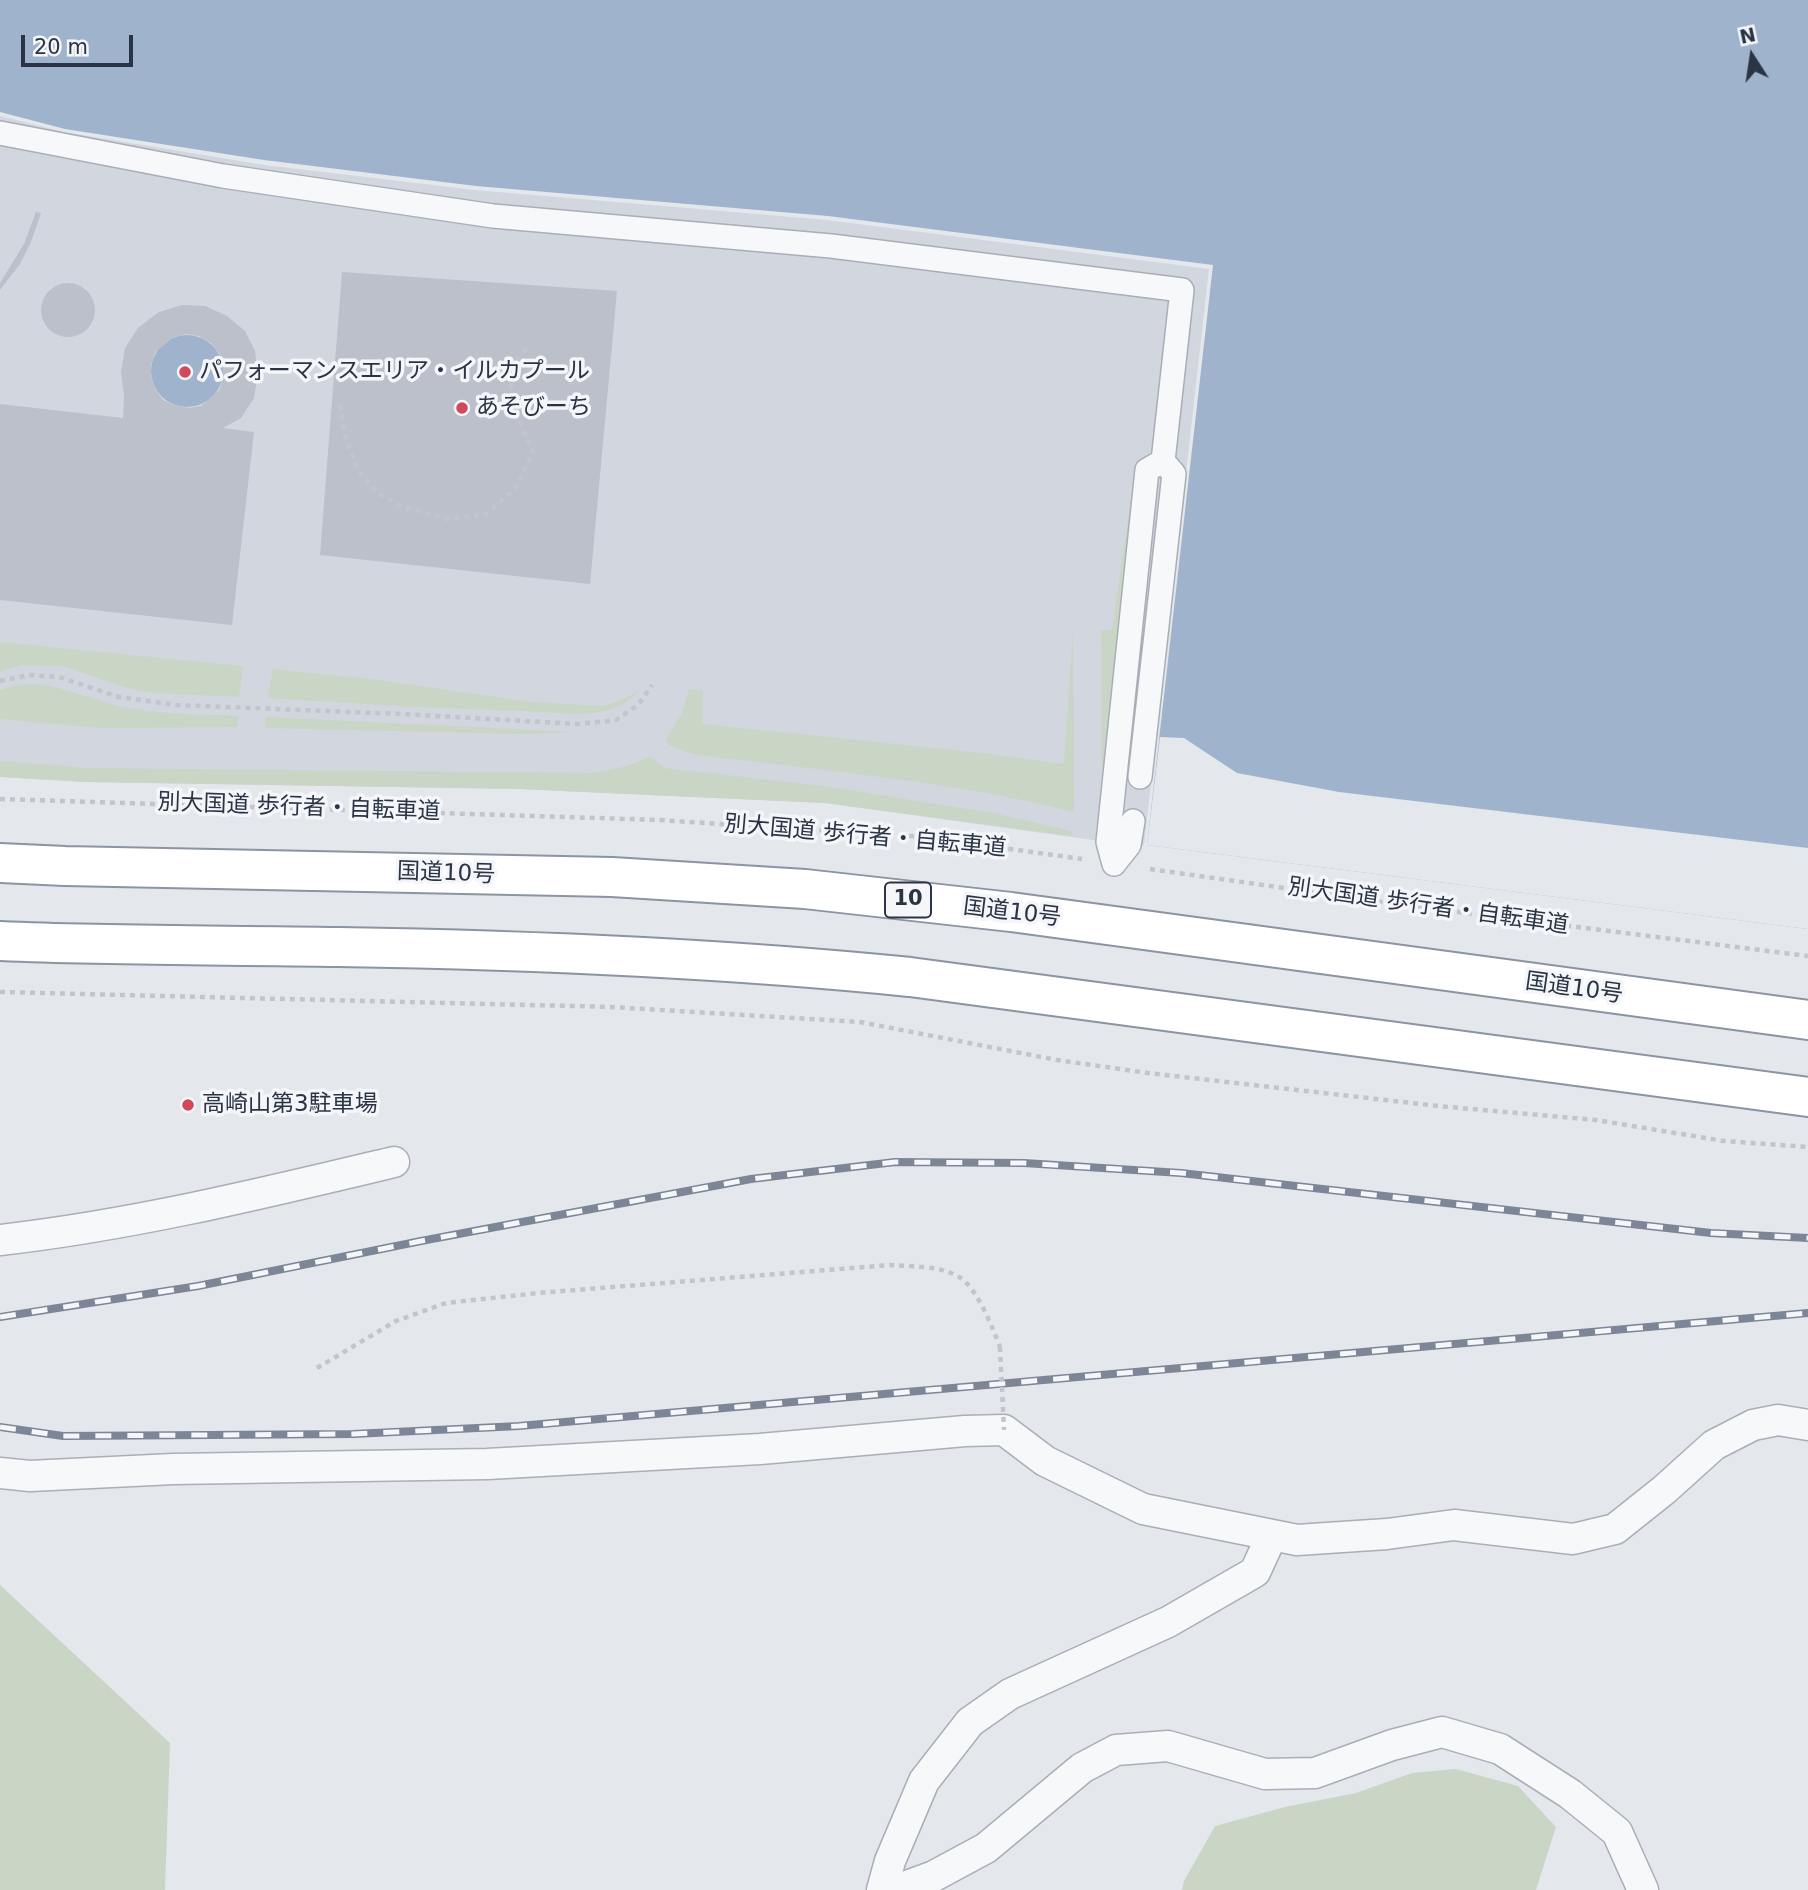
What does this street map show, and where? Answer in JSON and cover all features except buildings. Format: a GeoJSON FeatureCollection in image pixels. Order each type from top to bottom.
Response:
{"type":"FeatureCollection","features":[{"type":"Feature","properties":{"kind":"highway","name":"国道10号"},"geometry":{"type":"LineString","coordinates":[[0,863],[612,877],[805,889],[1011,912],[1808,1020]]}},
{"type":"Feature","properties":{"kind":"highway"},"geometry":{"type":"LineString","coordinates":[[0,941],[599,955],[817,968],[911,977],[1808,1097]]}},
{"type":"Feature","properties":{"kind":"street"},"geometry":{"type":"LineString","coordinates":[[0,134],[223,176],[493,216],[831,246],[1182,290],[1163,461],[1174,474],[1140,777]]}},
{"type":"Feature","properties":{"kind":"street"},"geometry":{"type":"LineString","coordinates":[[1114,864],[1108,842],[1147,470],[1163,461]]}},
{"type":"Feature","properties":{"kind":"street"},"geometry":{"type":"LineString","coordinates":[[1114,864],[1129,845],[1133,821]]}},
{"type":"Feature","properties":{"kind":"street"},"geometry":{"type":"LineString","coordinates":[[0,1240],[49,1235],[173,1213],[394,1163]]}},
{"type":"Feature","properties":{"kind":"street"},"geometry":{"type":"LineString","coordinates":[[0,1473],[30,1476],[173,1469],[487,1464],[760,1449],[1004,1430],[1045,1461],[1143,1509],[1297,1540],[1387,1534],[1454,1525],[1573,1539],[1615,1529],[1714,1445],[1753,1425],[1778,1420],[1808,1425]]}},
{"type":"Feature","properties":{"kind":"street"},"geometry":{"type":"LineString","coordinates":[[883,1890],[890,1861],[924,1781],[970,1722],[1010,1694],[1168,1622],[1255,1572],[1272,1535]]}},
{"type":"Feature","properties":{"kind":"street"},"geometry":{"type":"LineString","coordinates":[[896,1890],[934,1876],[986,1848],[1082,1768],[1116,1750],[1168,1745],[1265,1774],[1315,1773],[1392,1745],[1442,1731],[1500,1749],[1570,1794],[1617,1832],[1643,1890]]}},
{"type":"Feature","properties":{"kind":"path"},"geometry":{"type":"LineString","coordinates":[[340,405],[346,440],[359,471],[378,494],[401,506],[447,519],[486,514],[516,488],[533,452],[510,399],[513,363],[530,346]]}},
{"type":"Feature","properties":{"kind":"path"},"geometry":{"type":"LineString","coordinates":[[0,681],[29,675],[59,677],[119,697],[176,705],[402,713],[578,724],[616,720],[638,705],[652,685]]}},
{"type":"Feature","properties":{"kind":"path","name":"別大国道 歩行者・自転車道"},"geometry":{"type":"LineString","coordinates":[[0,799],[659,820],[924,837],[1411,906],[1808,956]]}},
{"type":"Feature","properties":{"kind":"path"},"geometry":{"type":"LineString","coordinates":[[0,992],[611,1007],[860,1022],[1058,1060],[1148,1073],[1438,1106],[1596,1120],[1724,1141],[1808,1147]]}},
{"type":"Feature","properties":{"kind":"path"},"geometry":{"type":"LineString","coordinates":[[317,1368],[396,1321],[446,1303],[538,1293],[890,1265],[937,1269],[962,1278],[988,1314],[1000,1347],[1004,1430]]}},
{"type":"Feature","properties":{"kind":"shaded area"},"geometry":{"type":"Polygon","coordinates":[[[0,116],[64,132],[264,165],[475,190],[827,220],[1209,269],[1144,845],[825,803],[519,789],[87,782],[0,777],[0,116]]]}},
{"type":"Feature","properties":{"kind":"green space"},"geometry":{"type":"Polygon","coordinates":[[[1137,458],[1102,816],[1101,630],[1112,630],[1137,458]]]}},
{"type":"Feature","properties":{"kind":"green space"},"geometry":{"type":"Polygon","coordinates":[[[1073,632],[1074,812],[950,787],[701,755],[680,750],[665,741],[682,713],[689,689],[703,691],[702,724],[1064,764],[1073,632]]]}},
{"type":"Feature","properties":{"kind":"green space"},"geometry":{"type":"Polygon","coordinates":[[[0,642],[243,666],[239,697],[154,693],[123,687],[63,666],[23,665],[0,671],[0,642]]]}},
{"type":"Feature","properties":{"kind":"green space"},"geometry":{"type":"Polygon","coordinates":[[[273,669],[378,680],[532,702],[602,706],[622,700],[640,690],[618,707],[589,713],[396,706],[268,698],[273,669]]]}},
{"type":"Feature","properties":{"kind":"green space"},"geometry":{"type":"Polygon","coordinates":[[[40,684],[133,709],[238,716],[237,727],[99,728],[0,719],[0,690],[17,685],[40,684]]]}},
{"type":"Feature","properties":{"kind":"green space"},"geometry":{"type":"Polygon","coordinates":[[[266,717],[574,732],[523,734],[265,728],[266,717]]]}},
{"type":"Feature","properties":{"kind":"green space"},"geometry":{"type":"Polygon","coordinates":[[[650,756],[664,768],[832,787],[997,814],[1072,831],[1072,836],[825,803],[519,789],[87,782],[0,777],[0,761],[88,768],[589,773],[628,765],[650,756]]]}},
{"type":"Feature","properties":{"kind":"green space"},"geometry":{"type":"Polygon","coordinates":[[[0,1585],[170,1743],[165,1890],[0,1890],[0,1585]]]}},
{"type":"Feature","properties":{"kind":"green space"},"geometry":{"type":"Polygon","coordinates":[[[1456,1769],[1518,1786],[1556,1827],[1536,1890],[1182,1890],[1184,1881],[1215,1826],[1285,1807],[1356,1793],[1412,1773],[1456,1769]]]}},
{"type":"Feature","properties":{"kind":"water"},"geometry":{"type":"Polygon","coordinates":[[[0,0],[1808,0],[1808,929],[1147,845],[1213,265],[828,216],[476,186],[264,160],[65,129],[0,112],[0,0]]]}},
{"type":"Feature","properties":{"kind":"water"},"geometry":{"type":"Polygon","coordinates":[[[194,335],[213,345],[221,357],[221,385],[213,397],[201,405],[180,407],[161,397],[153,385],[151,364],[161,345],[173,337],[194,335]]]}},
{"type":"Feature","properties":{"kind":"pier"},"geometry":{"type":"Polygon","coordinates":[[[1160,737],[1184,738],[1237,773],[1339,792],[1808,848],[1808,929],[1147,845],[1160,737]]]}},
{"type":"Feature","properties":{"kind":"railway"},"geometry":{"type":"LineString","coordinates":[[0,1317],[198,1286],[751,1179],[895,1162],[1024,1163],[1181,1173],[1711,1233],[1808,1238]]}},
{"type":"Feature","properties":{"kind":"railway"},"geometry":{"type":"LineString","coordinates":[[0,1427],[63,1436],[353,1434],[519,1426],[1808,1313]]}},
{"type":"Feature","properties":{"kind":"place","name":"パフォーマンスエリア・イルカプール"},"geometry":{"type":"Point","coordinates":[185,372]}},
{"type":"Feature","properties":{"kind":"place","name":"あそびーち"},"geometry":{"type":"Point","coordinates":[462,408]}},
{"type":"Feature","properties":{"kind":"place","name":"高崎山第3駐車場"},"geometry":{"type":"Point","coordinates":[188,1105]}}]}
